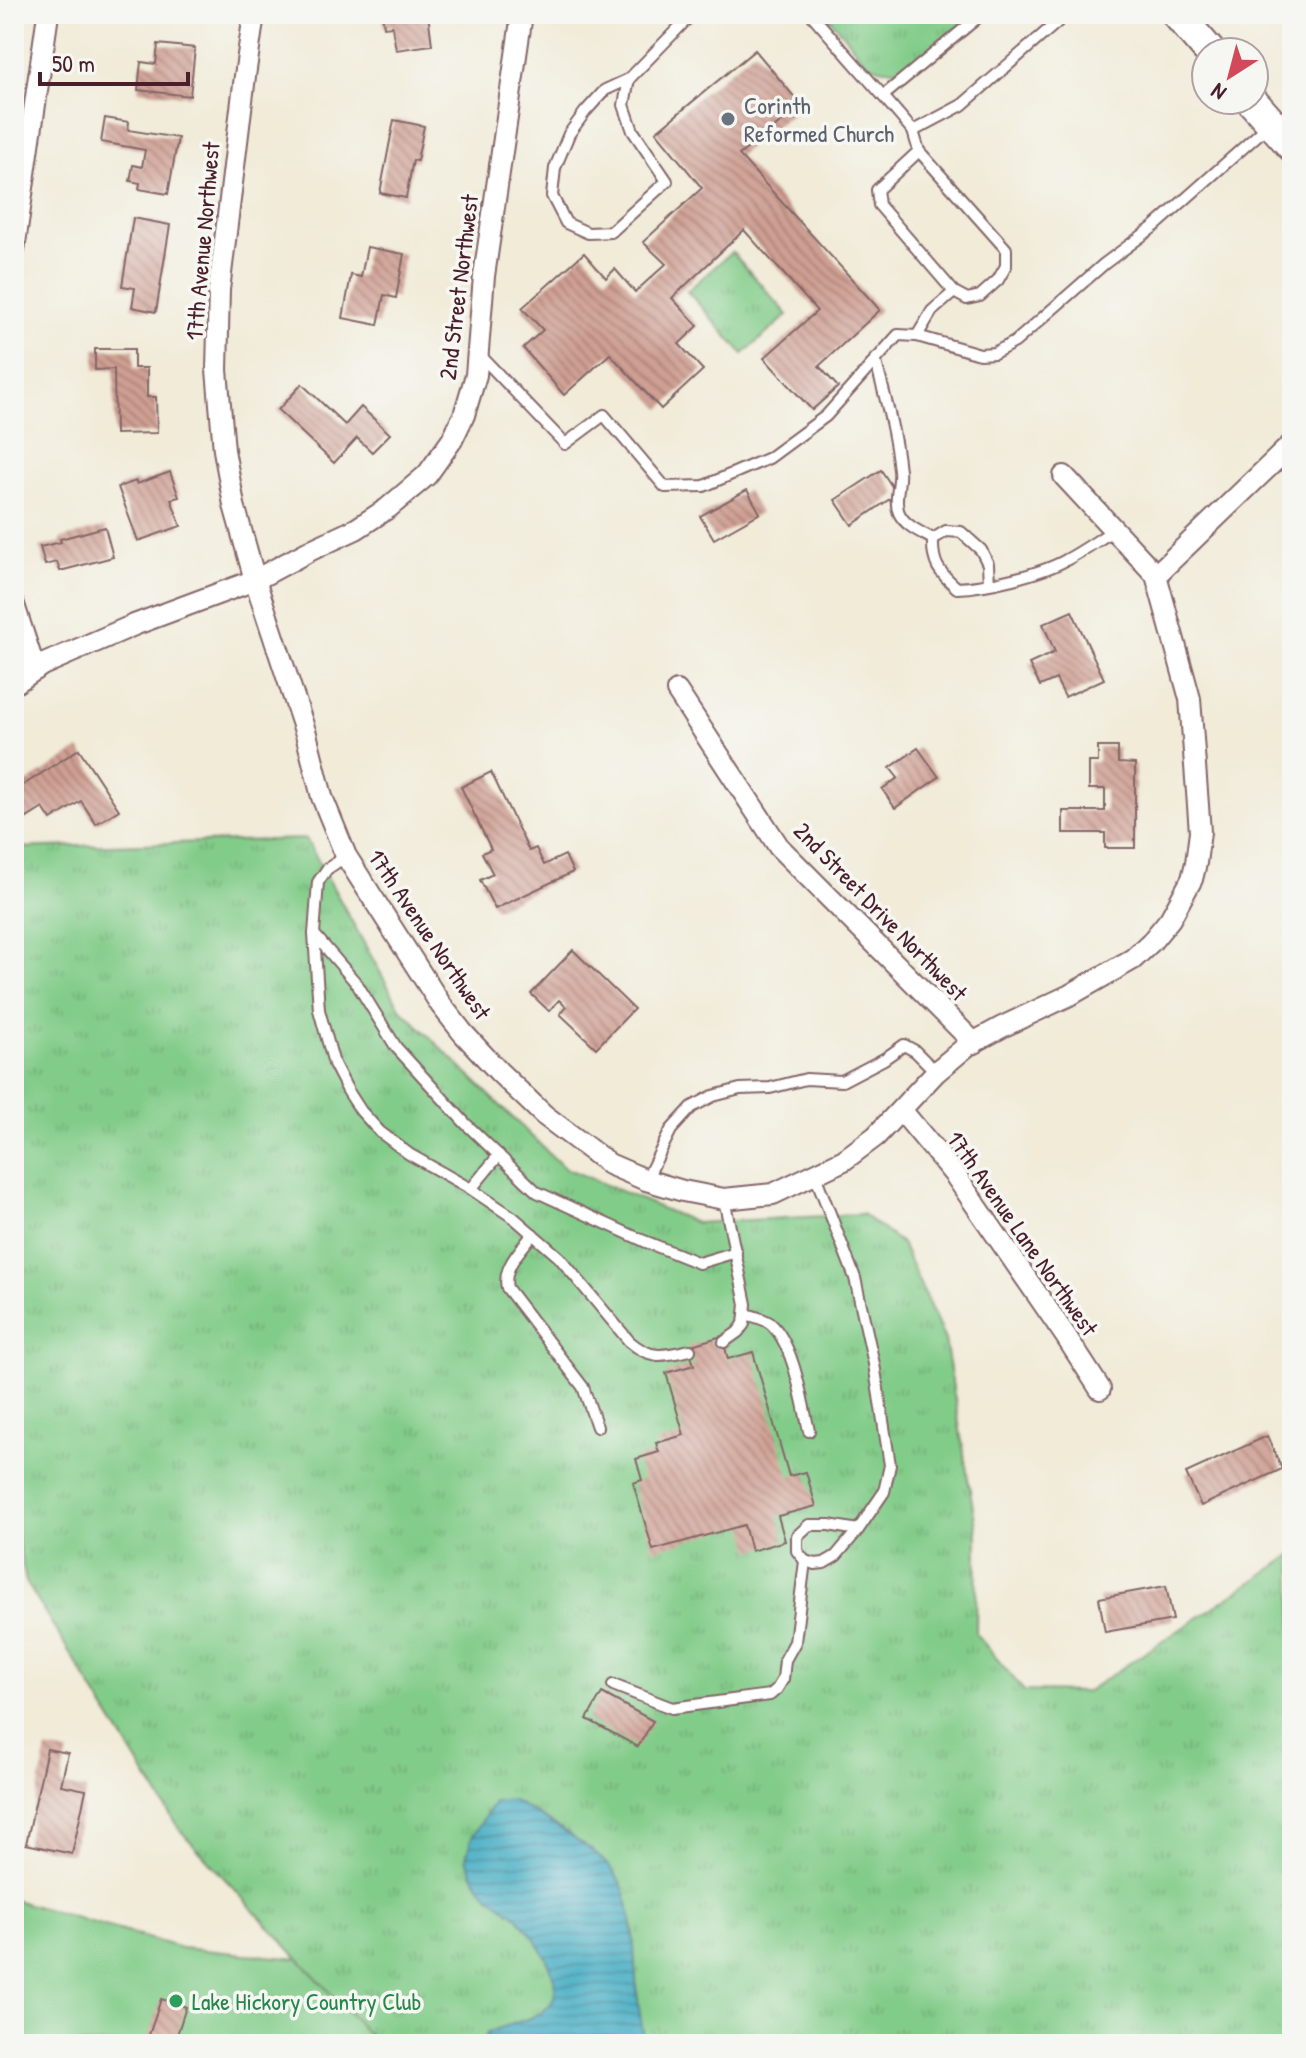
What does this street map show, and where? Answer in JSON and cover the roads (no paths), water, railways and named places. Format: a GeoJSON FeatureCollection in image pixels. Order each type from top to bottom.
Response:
{"type":"FeatureCollection","features":[{"type":"Feature","properties":{"kind":"main road"},"geometry":{"type":"LineString","coordinates":[[1177,14],[1196,36]]}},
{"type":"Feature","properties":{"kind":"street"},"geometry":{"type":"LineString","coordinates":[[14,250],[48,14]]}},
{"type":"Feature","properties":{"kind":"street","name":"17th Avenue Northwest"},"geometry":{"type":"LineString","coordinates":[[254,14],[219,290],[217,370],[224,450],[234,505],[255,580],[306,734],[322,797],[346,856],[441,1005],[463,1033],[544,1115],[609,1164],[646,1180],[724,1199],[773,1194],[844,1160],[876,1136],[936,1072],[974,1043],[1070,995],[1133,959],[1152,941],[1170,919],[1192,879],[1200,832],[1190,699],[1156,575]]}},
{"type":"Feature","properties":{"kind":"street","name":"2nd Street Northwest"},"geometry":{"type":"LineString","coordinates":[[14,684],[42,665],[134,625],[255,580],[356,529],[418,485],[444,453],[464,415],[476,375],[484,276],[522,14]]}},
{"type":"Feature","properties":{"kind":"street"},"geometry":{"type":"LineString","coordinates":[[1064,476],[1156,575],[1292,444]]}},
{"type":"Feature","properties":{"kind":"street"},"geometry":{"type":"LineString","coordinates":[[14,605],[35,670]]}},
{"type":"Feature","properties":{"kind":"street","name":"2nd Street Drive Northwest"},"geometry":{"type":"LineString","coordinates":[[677,691],[779,847],[974,1043]]}},
{"type":"Feature","properties":{"kind":"street","name":"17th Avenue Lane Northwest"},"geometry":{"type":"LineString","coordinates":[[901,1110],[955,1175],[1100,1389]]}},
{"type":"Feature","properties":{"kind":"lane"},"geometry":{"type":"LineString","coordinates":[[629,79],[624,105],[633,131],[667,181],[611,232],[588,233],[566,223],[552,196],[555,168],[569,134],[605,90],[629,79],[692,14]]}},
{"type":"Feature","properties":{"kind":"lane"},"geometry":{"type":"LineString","coordinates":[[811,14],[913,131],[919,151],[1006,249],[1006,266],[998,280],[980,296],[967,299],[954,292],[879,205],[877,190],[919,151]]}},
{"type":"Feature","properties":{"kind":"lane"},"geometry":{"type":"LineString","coordinates":[[883,96],[982,14]]}},
{"type":"Feature","properties":{"kind":"lane"},"geometry":{"type":"LineString","coordinates":[[913,131],[962,105],[1062,18],[1059,14]]}},
{"type":"Feature","properties":{"kind":"lane"},"geometry":{"type":"LineString","coordinates":[[477,353],[565,444],[604,415],[665,487],[704,486],[769,458],[826,416],[898,335],[917,336],[980,354],[994,353],[1015,342],[1104,264],[1155,226],[1277,123]]}},
{"type":"Feature","properties":{"kind":"lane"},"geometry":{"type":"LineString","coordinates":[[917,336],[932,311],[954,292]]}},
{"type":"Feature","properties":{"kind":"lane"},"geometry":{"type":"LineString","coordinates":[[875,359],[895,434],[900,477],[896,502],[899,515],[933,539]]}},
{"type":"Feature","properties":{"kind":"lane"},"geometry":{"type":"LineString","coordinates":[[933,539],[939,571],[957,588],[978,587],[1064,562],[1114,530]]}},
{"type":"Feature","properties":{"kind":"lane"},"geometry":{"type":"LineString","coordinates":[[933,539],[946,531],[961,532],[981,550],[988,564],[989,584]]}},
{"type":"Feature","properties":{"kind":"lane"},"geometry":{"type":"LineString","coordinates":[[346,856],[327,869],[318,882],[314,934],[319,1010],[334,1064],[361,1111],[380,1132],[409,1154],[471,1189],[533,1234],[559,1257],[637,1348],[645,1353],[663,1356],[690,1350]]}},
{"type":"Feature","properties":{"kind":"lane"},"geometry":{"type":"LineString","coordinates":[[314,934],[357,984],[396,1047],[465,1123],[537,1192],[699,1263],[736,1252]]}},
{"type":"Feature","properties":{"kind":"lane"},"geometry":{"type":"LineString","coordinates":[[646,1180],[671,1130],[692,1107],[713,1096],[806,1079],[842,1081],[904,1045],[915,1051],[936,1072]]}},
{"type":"Feature","properties":{"kind":"lane"},"geometry":{"type":"LineString","coordinates":[[471,1189],[499,1155]]}},
{"type":"Feature","properties":{"kind":"lane"},"geometry":{"type":"LineString","coordinates":[[815,1175],[855,1278],[874,1364],[890,1465],[884,1492],[858,1530],[836,1556],[815,1564],[805,1561],[797,1551],[797,1536],[809,1525],[858,1530]]}},
{"type":"Feature","properties":{"kind":"lane"},"geometry":{"type":"LineString","coordinates":[[724,1199],[746,1304],[744,1324],[724,1342]]}},
{"type":"Feature","properties":{"kind":"lane"},"geometry":{"type":"LineString","coordinates":[[533,1234],[508,1269],[505,1278],[507,1288],[583,1387],[597,1427]]}},
{"type":"Feature","properties":{"kind":"lane"},"geometry":{"type":"LineString","coordinates":[[746,1314],[769,1322],[783,1342],[793,1362],[809,1431]]}},
{"type":"Feature","properties":{"kind":"lane"},"geometry":{"type":"LineString","coordinates":[[613,1685],[672,1708],[770,1695],[783,1679],[785,1660],[795,1642],[805,1561]]}},
{"type":"Feature","properties":{"kind":"water"},"geometry":{"type":"Polygon","coordinates":[[[511,1800],[585,1846],[619,1880],[631,1919],[645,2044],[484,2044],[487,2033],[537,2015],[549,2006],[554,1996],[552,1973],[540,1947],[518,1918],[484,1891],[466,1858],[471,1839],[494,1802],[511,1800]]]}},
{"type":"Feature","properties":{"kind":"place","name":"Corinth Reformed Church"},"geometry":{"type":"Point","coordinates":[728,119]}},
{"type":"Feature","properties":{"kind":"place","name":"Lake Hickory Country Club"},"geometry":{"type":"Point","coordinates":[176,2001]}}]}
